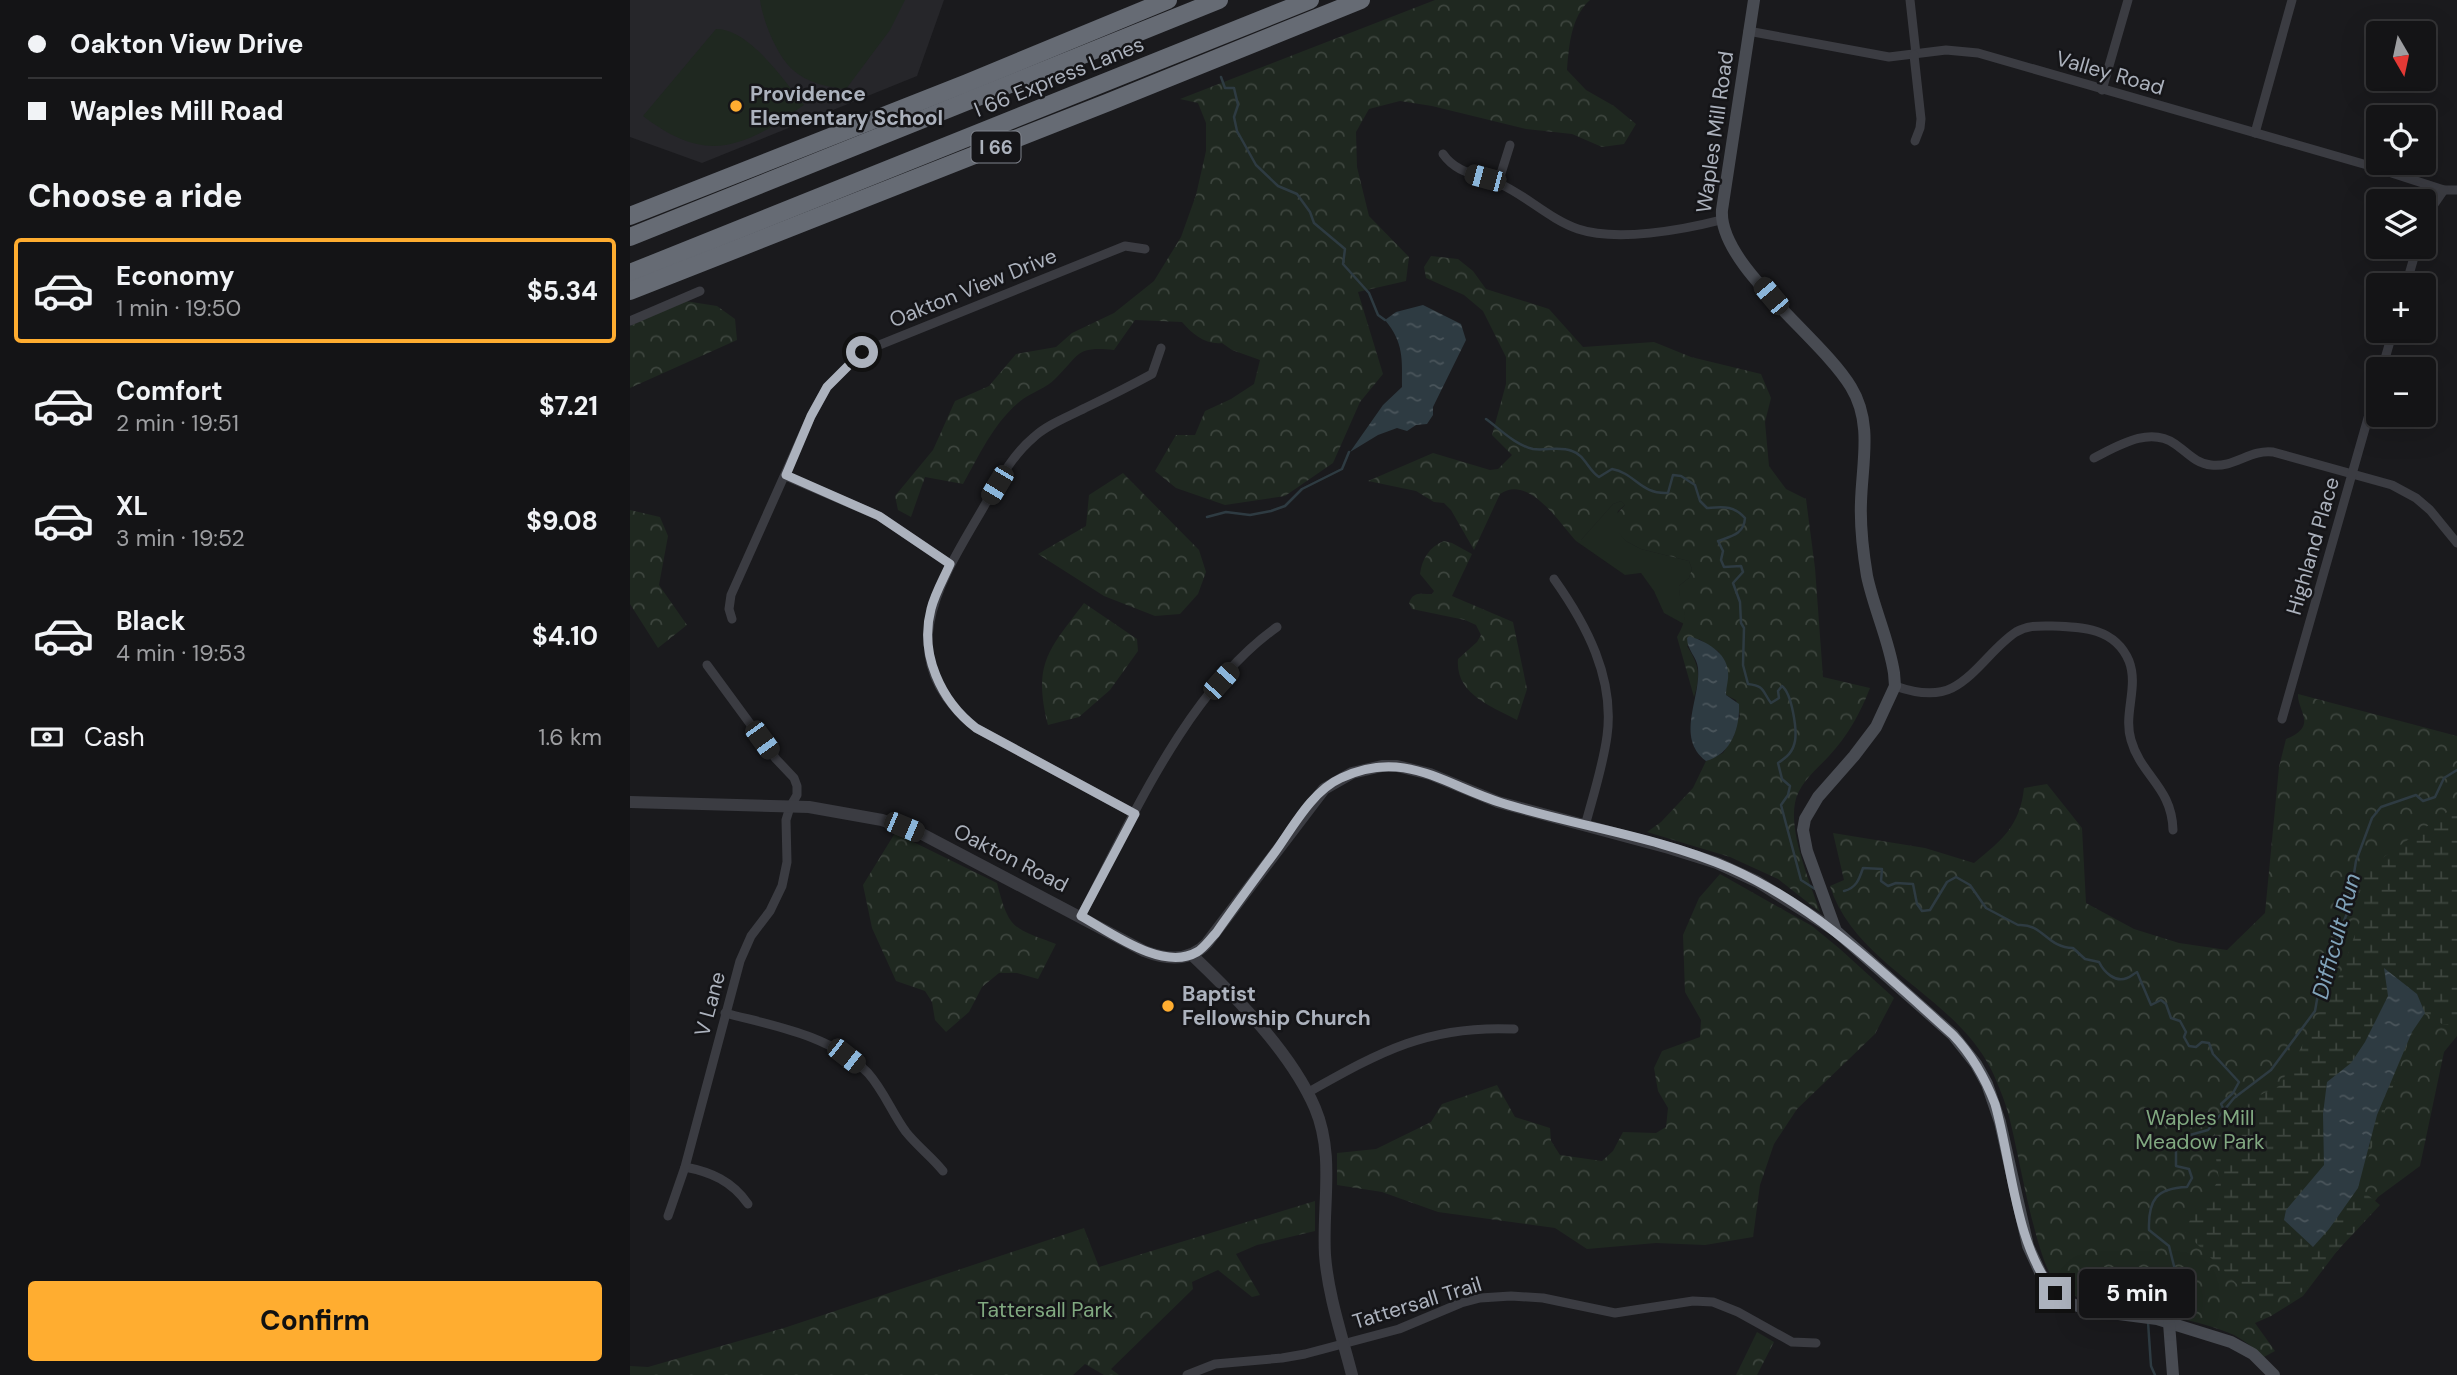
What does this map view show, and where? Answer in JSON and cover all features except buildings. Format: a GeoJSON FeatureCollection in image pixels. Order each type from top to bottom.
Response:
{"type":"FeatureCollection","features":[{"type":"Feature","properties":{"kind":"highway"},"geometry":{"type":"LineString","coordinates":[[630,216],[967,83],[1168,0]]}},
{"type":"Feature","properties":{"kind":"highway","name":"I 66 Express Lanes"},"geometry":{"type":"LineString","coordinates":[[630,237],[1219,0]]}},
{"type":"Feature","properties":{"kind":"highway","name":"I 66 Express Lanes"},"geometry":{"type":"LineString","coordinates":[[630,273],[1310,0]]}},
{"type":"Feature","properties":{"kind":"highway","name":"I 66"},"geometry":{"type":"LineString","coordinates":[[630,291],[1361,0]]}},
{"type":"Feature","properties":{"kind":"main road","name":"Waples Mill Road"},"geometry":{"type":"LineString","coordinates":[[1754,0],[1721,220],[1725,236],[1736,254],[1840,371],[1859,404],[1865,440],[1862,533],[1868,576],[1892,658],[1895,686]]}},
{"type":"Feature","properties":{"kind":"main road"},"geometry":{"type":"LineString","coordinates":[[1895,686],[1869,736],[1818,797],[1805,819],[1803,830],[1807,851],[1836,931],[1953,1035],[1976,1064],[1987,1084],[2000,1122],[2028,1246],[2046,1282],[2064,1300],[2081,1308],[2163,1321],[2243,1347],[2274,1375]]}},
{"type":"Feature","properties":{"kind":"main road"},"geometry":{"type":"LineString","coordinates":[[2163,1321],[2173,1375]]}},
{"type":"Feature","properties":{"kind":"street"},"geometry":{"type":"LineString","coordinates":[[1910,0],[1921,119],[1915,141]]}},
{"type":"Feature","properties":{"kind":"street"},"geometry":{"type":"LineString","coordinates":[[2102,90],[2127,0]]}},
{"type":"Feature","properties":{"kind":"street"},"geometry":{"type":"LineString","coordinates":[[2255,133],[2292,0]]}},
{"type":"Feature","properties":{"kind":"street","name":"Valley Road"},"geometry":{"type":"LineString","coordinates":[[1748,32],[1889,57],[1946,50],[1978,53],[2367,165],[2444,190],[2457,190]]}},
{"type":"Feature","properties":{"kind":"street"},"geometry":{"type":"LineString","coordinates":[[1498,183],[1510,145]]}},
{"type":"Feature","properties":{"kind":"street"},"geometry":{"type":"LineString","coordinates":[[1443,154],[1456,168],[1498,183],[1567,224],[1589,232],[1670,232],[1721,220]]}},
{"type":"Feature","properties":{"kind":"street"},"geometry":{"type":"LineString","coordinates":[[2436,202],[2444,190]]}},
{"type":"Feature","properties":{"kind":"street","name":"Oakton View Drive"},"geometry":{"type":"LineString","coordinates":[[732,619],[729,609],[731,595],[811,416],[827,387],[862,352],[1125,246],[1146,249]]}},
{"type":"Feature","properties":{"kind":"street"},"geometry":{"type":"LineString","coordinates":[[630,321],[699,291]]}},
{"type":"Feature","properties":{"kind":"street"},"geometry":{"type":"LineString","coordinates":[[1135,814],[976,728],[962,717],[950,702],[934,672],[928,628],[931,609],[950,564],[1010,463],[1023,447],[1055,423],[1152,374],[1161,348]]}},
{"type":"Feature","properties":{"kind":"street","name":"Highland Place"},"geometry":{"type":"LineString","coordinates":[[2282,719],[2366,425]]}},
{"type":"Feature","properties":{"kind":"street"},"geometry":{"type":"LineString","coordinates":[[2094,458],[2136,439],[2154,437],[2174,443],[2197,461],[2209,465],[2224,466],[2264,451],[2392,485],[2416,498],[2430,510],[2457,543]]}},
{"type":"Feature","properties":{"kind":"street"},"geometry":{"type":"LineString","coordinates":[[786,475],[879,516],[950,564]]}},
{"type":"Feature","properties":{"kind":"street"},"geometry":{"type":"LineString","coordinates":[[1554,579],[1586,629],[1595,649],[1608,705],[1606,745],[1585,826]]}},
{"type":"Feature","properties":{"kind":"street"},"geometry":{"type":"LineString","coordinates":[[1081,916],[1187,722],[1256,642],[1277,627]]}},
{"type":"Feature","properties":{"kind":"street"},"geometry":{"type":"LineString","coordinates":[[1895,686],[1926,692],[1953,687],[2007,639],[2024,628],[2073,627],[2094,629],[2108,635],[2123,651],[2132,672],[2129,715],[2131,741],[2170,805],[2174,830]]}},
{"type":"Feature","properties":{"kind":"street","name":"V Lane"},"geometry":{"type":"LineString","coordinates":[[668,1216],[685,1167],[740,961],[751,936],[770,911],[782,886],[787,862],[786,820],[797,795],[794,778],[776,759],[707,665]]}},
{"type":"Feature","properties":{"kind":"street"},"geometry":{"type":"LineString","coordinates":[[1352,1375],[1325,1256],[1325,1140],[1316,1109],[1260,1025],[1192,955],[1216,933],[1315,798],[1332,782],[1352,773],[1381,766],[1410,768],[1498,802],[1689,853],[1731,869],[1784,897],[1836,931]]}},
{"type":"Feature","properties":{"kind":"street","name":"Oakton Road"},"geometry":{"type":"LineString","coordinates":[[630,802],[790,807],[854,813],[904,827],[1157,956],[1173,958],[1192,955]]}},
{"type":"Feature","properties":{"kind":"street"},"geometry":{"type":"LineString","coordinates":[[725,1013],[811,1036],[846,1056],[867,1072],[880,1088],[905,1130],[943,1171]]}},
{"type":"Feature","properties":{"kind":"street"},"geometry":{"type":"LineString","coordinates":[[1307,1093],[1375,1056],[1414,1039],[1496,1028],[1514,1029]]}},
{"type":"Feature","properties":{"kind":"street"},"geometry":{"type":"LineString","coordinates":[[685,1167],[708,1171],[739,1191],[748,1203]]}},
{"type":"Feature","properties":{"kind":"street","name":"Tattersall Trail"},"geometry":{"type":"LineString","coordinates":[[1188,1375],[1215,1364],[1282,1358],[1344,1344],[1399,1329],[1461,1303],[1480,1298],[1511,1296],[1542,1298],[1615,1313],[1693,1301],[1713,1302],[1791,1342],[1816,1343]]}},
{"type":"Feature","properties":{"kind":"shaded area","name":"Providence Elementary School"},"geometry":{"type":"Polygon","coordinates":[[[630,0],[944,0],[917,76],[702,163],[630,137],[630,0]]]}},
{"type":"Feature","properties":{"kind":"green space"},"geometry":{"type":"Polygon","coordinates":[[[760,0],[905,0],[890,30],[846,89],[818,84],[804,78],[787,64],[772,38],[760,0]]]}},
{"type":"Feature","properties":{"kind":"green space"},"geometry":{"type":"Polygon","coordinates":[[[1435,0],[1590,0],[1575,23],[1567,70],[1586,90],[1614,106],[1636,124],[1624,144],[1602,147],[1572,134],[1526,129],[1432,106],[1400,101],[1369,109],[1356,132],[1357,167],[1369,216],[1409,257],[1406,281],[1358,292],[1383,374],[1360,402],[1333,463],[1285,496],[1225,505],[1176,488],[1155,471],[1176,435],[1195,435],[1205,411],[1254,384],[1260,360],[1232,350],[1222,343],[1205,340],[1182,322],[1135,320],[1114,350],[1092,349],[1079,354],[1051,382],[1013,407],[989,438],[963,484],[925,477],[911,517],[898,510],[895,496],[933,450],[955,401],[989,386],[1016,354],[1056,347],[1072,333],[1114,313],[1154,281],[1181,237],[1196,195],[1206,151],[1206,123],[1198,103],[1180,99],[1435,0]]]}},
{"type":"Feature","properties":{"kind":"green space"},"geometry":{"type":"Polygon","coordinates":[[[716,29],[729,31],[754,47],[804,105],[748,139],[714,146],[680,139],[643,116],[716,29]]]}},
{"type":"Feature","properties":{"kind":"green space"},"geometry":{"type":"Polygon","coordinates":[[[1431,256],[1458,259],[1473,271],[1486,289],[1549,309],[1583,347],[1654,342],[1691,357],[1761,374],[1771,398],[1765,422],[1769,466],[1786,489],[1806,499],[1815,568],[1823,677],[1870,688],[1848,732],[1804,783],[1795,803],[1798,843],[1820,912],[1778,879],[1730,857],[1647,832],[1661,822],[1693,788],[1706,761],[1723,753],[1734,736],[1740,716],[1736,700],[1726,695],[1719,652],[1699,639],[1687,646],[1698,670],[1694,697],[1677,637],[1685,615],[1679,586],[1689,578],[1692,569],[1689,561],[1641,549],[1626,541],[1611,525],[1612,519],[1625,505],[1621,501],[1613,504],[1580,541],[1576,541],[1532,495],[1511,489],[1500,494],[1474,550],[1451,510],[1444,503],[1434,502],[1416,491],[1368,481],[1433,453],[1490,470],[1498,469],[1512,455],[1492,435],[1506,384],[1506,357],[1483,311],[1464,295],[1426,278],[1424,267],[1431,256]]]}},
{"type":"Feature","properties":{"kind":"green space"},"geometry":{"type":"Polygon","coordinates":[[[685,301],[717,306],[735,319],[737,340],[630,388],[630,326],[685,301]]]}},
{"type":"Feature","properties":{"kind":"green space"},"geometry":{"type":"Polygon","coordinates":[[[1123,473],[1199,550],[1206,572],[1198,594],[1180,614],[1155,616],[1104,596],[1038,554],[1086,526],[1089,495],[1123,473]]]}},
{"type":"Feature","properties":{"kind":"green space"},"geometry":{"type":"Polygon","coordinates":[[[1621,501],[1625,505],[1618,511],[1615,528],[1626,541],[1641,549],[1689,561],[1692,569],[1689,578],[1679,586],[1685,613],[1684,624],[1664,613],[1654,591],[1641,573],[1625,575],[1576,541],[1580,541],[1613,504],[1621,501]]]}},
{"type":"Feature","properties":{"kind":"green space"},"geometry":{"type":"Polygon","coordinates":[[[630,510],[660,517],[668,536],[659,585],[687,625],[658,648],[630,604],[630,510]]]}},
{"type":"Feature","properties":{"kind":"green space"},"geometry":{"type":"Polygon","coordinates":[[[1444,541],[1472,554],[1452,596],[1513,622],[1527,689],[1517,720],[1486,704],[1468,690],[1462,681],[1458,659],[1481,635],[1476,625],[1465,620],[1412,609],[1409,603],[1415,595],[1432,594],[1434,591],[1420,574],[1421,569],[1430,550],[1444,541]]]}},
{"type":"Feature","properties":{"kind":"green space"},"geometry":{"type":"Polygon","coordinates":[[[1084,603],[1137,639],[1138,651],[1110,690],[1079,717],[1048,725],[1042,687],[1043,672],[1053,646],[1084,603]]]}},
{"type":"Feature","properties":{"kind":"green space","name":"Waples Mill Meadow Park"},"geometry":{"type":"Polygon","coordinates":[[[2298,694],[2457,736],[2457,1036],[2444,1052],[2420,1166],[2378,1197],[2303,1296],[2255,1323],[2275,1351],[2264,1357],[2238,1337],[2206,1325],[2084,1299],[2060,1288],[2051,1276],[2035,1231],[2011,1123],[1992,1071],[1955,1021],[1882,960],[1861,938],[1843,914],[1830,886],[1844,880],[1833,833],[1925,848],[1974,863],[1993,847],[2014,822],[2024,788],[2047,784],[2082,828],[2086,903],[2134,929],[2179,943],[2227,950],[2265,913],[2279,767],[2286,739],[2302,729],[2304,724],[2298,694]]]}},
{"type":"Feature","properties":{"kind":"green space"},"geometry":{"type":"Polygon","coordinates":[[[2457,805],[2457,1026],[2442,1024],[2426,1013],[2412,1032],[2358,1187],[2380,1205],[2303,1292],[2265,1298],[2245,1292],[2183,1230],[2219,1180],[2213,1136],[2235,1107],[2279,1086],[2296,1057],[2341,972],[2365,908],[2357,876],[2457,805]]]}},
{"type":"Feature","properties":{"kind":"green space"},"geometry":{"type":"Polygon","coordinates":[[[895,833],[997,883],[1005,910],[1014,925],[1056,944],[1038,979],[1017,973],[999,973],[982,987],[969,1012],[946,1032],[935,1020],[932,1002],[925,991],[896,981],[872,928],[863,885],[895,833]]]}},
{"type":"Feature","properties":{"kind":"green space"},"geometry":{"type":"Polygon","coordinates":[[[1720,874],[1812,926],[1894,998],[1875,1034],[1797,1109],[1774,1144],[1760,1185],[1753,1237],[1705,1245],[1656,1243],[1587,1249],[1555,1228],[1438,1212],[1382,1192],[1337,1185],[1337,1153],[1376,1149],[1431,1122],[1442,1104],[1497,1085],[1515,1117],[1550,1128],[1551,1141],[1560,1155],[1602,1161],[1613,1151],[1623,1132],[1656,1133],[1666,1127],[1668,1108],[1658,1091],[1654,1068],[1662,1051],[1700,1037],[1701,1020],[1685,992],[1683,935],[1699,898],[1720,874]]]}},
{"type":"Feature","properties":{"kind":"green space","name":"Tattersall Park"},"geometry":{"type":"Polygon","coordinates":[[[1315,1201],[1315,1231],[1257,1245],[1236,1254],[1260,1295],[1252,1297],[1218,1270],[1192,1282],[1193,1289],[1111,1369],[1119,1375],[1104,1375],[1085,1364],[1073,1375],[630,1375],[630,1366],[648,1367],[784,1328],[1084,1228],[1099,1267],[1315,1201]]]}},
{"type":"Feature","properties":{"kind":"green space"},"geometry":{"type":"Polygon","coordinates":[[[1757,1332],[1774,1342],[1757,1375],[1736,1375],[1757,1332]]]}},
{"type":"Feature","properties":{"kind":"water"},"geometry":{"type":"Polygon","coordinates":[[[1423,305],[1461,324],[1466,340],[1433,407],[1433,415],[1427,424],[1416,425],[1407,431],[1397,428],[1378,435],[1350,452],[1383,405],[1402,387],[1399,344],[1385,320],[1396,312],[1423,305]]]}},
{"type":"Feature","properties":{"kind":"water"},"geometry":{"type":"Polygon","coordinates":[[[1689,636],[1708,644],[1724,659],[1728,675],[1726,695],[1739,704],[1738,722],[1733,738],[1722,752],[1706,761],[1692,741],[1698,668],[1687,642],[1689,636]]]}},
{"type":"Feature","properties":{"kind":"water"},"geometry":{"type":"Polygon","coordinates":[[[2384,968],[2417,994],[2425,1013],[2412,1032],[2377,1115],[2358,1188],[2313,1247],[2284,1220],[2286,1210],[2324,1165],[2323,1114],[2327,1082],[2351,1063],[2365,1042],[2388,996],[2384,968]]]}},
{"type":"Feature","properties":{"kind":"waterway"},"geometry":{"type":"LineString","coordinates":[[1221,77],[1225,88],[1234,88],[1238,105],[1234,117],[1237,131],[1256,165],[1278,186],[1297,194],[1310,212],[1314,223],[1345,249],[1343,264],[1369,293],[1378,315],[1385,320]]}},
{"type":"Feature","properties":{"kind":"waterway"},"geometry":{"type":"LineString","coordinates":[[1486,419],[1526,447],[1562,449],[1576,453],[1599,477],[1612,469],[1620,471],[1651,491],[1668,493],[1673,475],[1681,476],[1695,485],[1700,501],[1707,508],[1732,509],[1745,518],[1740,531],[1718,541],[1723,551],[1721,560],[1724,567],[1741,566],[1743,572],[1733,583],[1740,602],[1741,623],[1744,628],[1743,665],[1748,684],[1760,688],[1771,703],[1779,698],[1778,691],[1782,686],[1791,704],[1795,741],[1789,754],[1778,763],[1782,779],[1790,786],[1781,805],[1801,880],[1815,889]]}},
{"type":"Feature","properties":{"kind":"waterway"},"geometry":{"type":"LineString","coordinates":[[1207,517],[1226,512],[1250,515],[1285,506],[1302,489],[1342,469],[1349,452]]}},
{"type":"Feature","properties":{"kind":"waterway","name":"Difficult Run"},"geometry":{"type":"LineString","coordinates":[[2148,1312],[2156,1284],[2175,1270],[2169,1246],[2149,1230],[2152,1203],[2161,1193],[2187,1187],[2192,1178],[2189,1169],[2176,1166],[2179,1138],[2208,1130],[2234,1098],[2271,1070],[2315,1011],[2321,977],[2348,911],[2356,861],[2372,818],[2381,807],[2416,795],[2423,801],[2435,797],[2444,778],[2457,770]]}},
{"type":"Feature","properties":{"kind":"waterway"},"geometry":{"type":"LineString","coordinates":[[1844,891],[1856,883],[1863,868],[1882,869],[1881,881],[1888,886],[1896,883],[1913,884],[1917,904],[1922,911],[1930,910],[1947,882],[1956,877],[1970,885],[1986,908],[2018,925],[2033,928],[2057,944],[2073,948],[2085,959],[2099,962],[2114,978],[2123,979],[2137,972],[2151,1005],[2161,1000],[2166,1004],[2171,1018],[2180,1021],[2189,1046],[2209,1043],[2213,1054],[2239,1082],[2233,1093],[2221,1104],[2223,1108]]}},
{"type":"Feature","properties":{"kind":"waterway","name":"Difficult Run"},"geometry":{"type":"LineString","coordinates":[[2148,1322],[2151,1366],[2155,1375]]}},
{"type":"Feature","properties":{"kind":"place","name":"Providence Elementary School"},"geometry":{"type":"Point","coordinates":[736,106]}},
{"type":"Feature","properties":{"kind":"place","name":"Baptist Fellowship Church"},"geometry":{"type":"Point","coordinates":[1168,1006]}},
{"type":"Feature","properties":{"kind":"route"},"geometry":{"type":"LineString","coordinates":[[862,352],[827,387],[811,416],[786,475],[879,516],[950,564],[931,609],[928,628],[930,654],[936,678],[962,717],[976,728],[1135,814],[1081,916],[1157,956],[1173,958],[1192,955],[1216,933],[1315,798],[1340,778],[1381,766],[1421,771],[1498,802],[1689,853],[1717,863],[1758,882],[1836,931],[1953,1035],[1970,1054],[1995,1104],[2032,1258],[2055,1293]]}}]}
